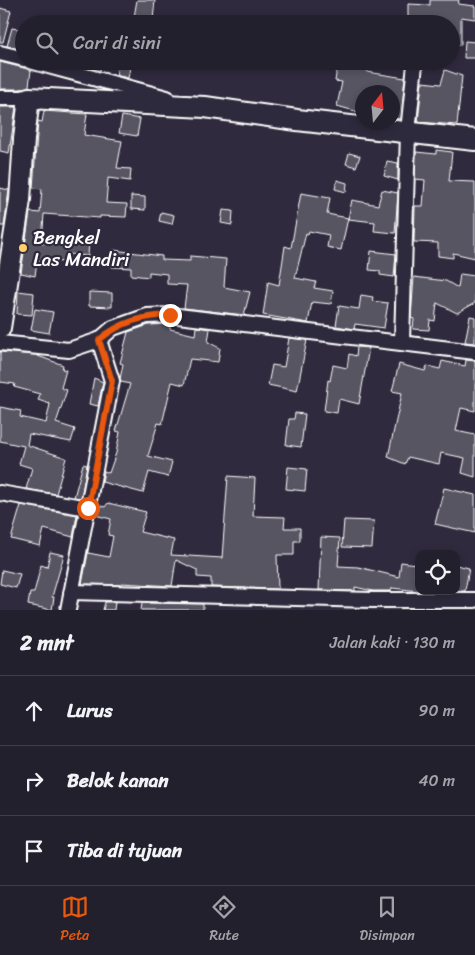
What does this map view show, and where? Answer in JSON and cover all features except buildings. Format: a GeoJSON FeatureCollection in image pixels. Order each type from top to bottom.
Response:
{"type":"FeatureCollection","features":[{"type":"Feature","properties":{"kind":"street"},"geometry":{"type":"LineString","coordinates":[[0,53],[15,57]]}},
{"type":"Feature","properties":{"kind":"street"},"geometry":{"type":"LineString","coordinates":[[62,70],[145,93],[205,107],[297,120],[475,140]]}},
{"type":"Feature","properties":{"kind":"street"},"geometry":{"type":"LineString","coordinates":[[402,342],[408,132],[414,70]]}},
{"type":"Feature","properties":{"kind":"street"},"geometry":{"type":"LineString","coordinates":[[0,98],[205,107]]}},
{"type":"Feature","properties":{"kind":"street"},"geometry":{"type":"LineString","coordinates":[[0,328],[4,263],[20,200],[29,98]]}},
{"type":"Feature","properties":{"kind":"street"},"geometry":{"type":"LineString","coordinates":[[0,343],[69,350],[99,340],[113,328],[147,316],[170,315],[475,352]]}},
{"type":"Feature","properties":{"kind":"street"},"geometry":{"type":"LineString","coordinates":[[68,610],[112,381],[99,340]]}},
{"type":"Feature","properties":{"kind":"street"},"geometry":{"type":"LineString","coordinates":[[0,493],[88,508]]}},
{"type":"Feature","properties":{"kind":"street"},"geometry":{"type":"LineString","coordinates":[[71,592],[372,600],[475,600]]}},
{"type":"Feature","properties":{"kind":"place","name":"Bengkel Las Mandiri"},"geometry":{"type":"Point","coordinates":[23,248]}},
{"type":"Feature","properties":{"kind":"route"},"geometry":{"type":"LineString","coordinates":[[88,508],[97,472],[101,437],[112,381],[99,340],[113,328],[147,316],[170,315]]}}]}
